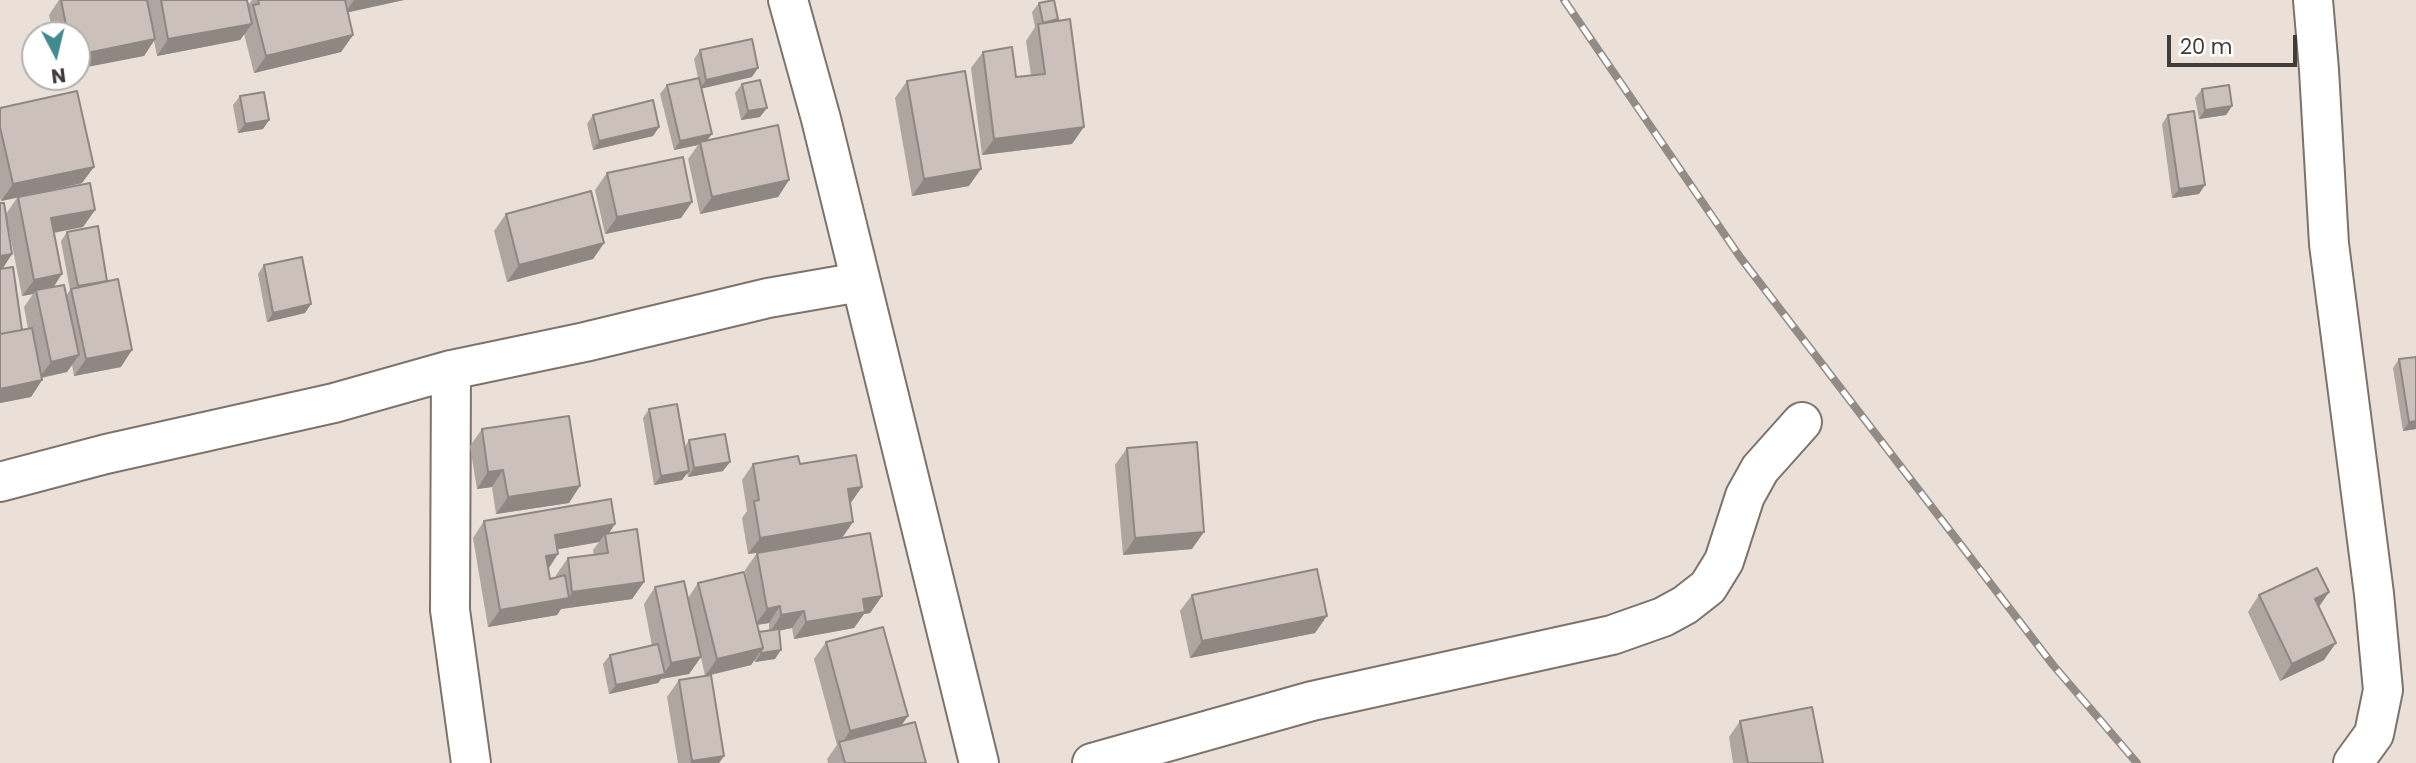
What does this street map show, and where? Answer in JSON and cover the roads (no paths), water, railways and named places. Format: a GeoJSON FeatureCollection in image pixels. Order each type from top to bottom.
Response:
{"type":"FeatureCollection","features":[{"type":"Feature","properties":{"kind":"street"},"geometry":{"type":"LineString","coordinates":[[788,0],[821,119],[979,763]]}},
{"type":"Feature","properties":{"kind":"street"},"geometry":{"type":"LineString","coordinates":[[2313,0],[2329,244],[2384,690],[2374,734],[2353,763]]}},
{"type":"Feature","properties":{"kind":"street"},"geometry":{"type":"LineString","coordinates":[[0,482],[106,454],[334,402],[451,370],[585,342],[768,298],[860,282]]}},
{"type":"Feature","properties":{"kind":"street"},"geometry":{"type":"LineString","coordinates":[[451,370],[450,610],[471,763]]}},
{"type":"Feature","properties":{"kind":"street"},"geometry":{"type":"LineString","coordinates":[[1092,763],[1312,701],[1612,635],[1663,617],[1685,605],[1708,587],[1724,561],[1745,496],[1760,469],[1802,422]]}},
{"type":"Feature","properties":{"kind":"railway"},"geometry":{"type":"LineString","coordinates":[[1564,0],[1740,257],[2053,665],[2137,763]]}}]}
